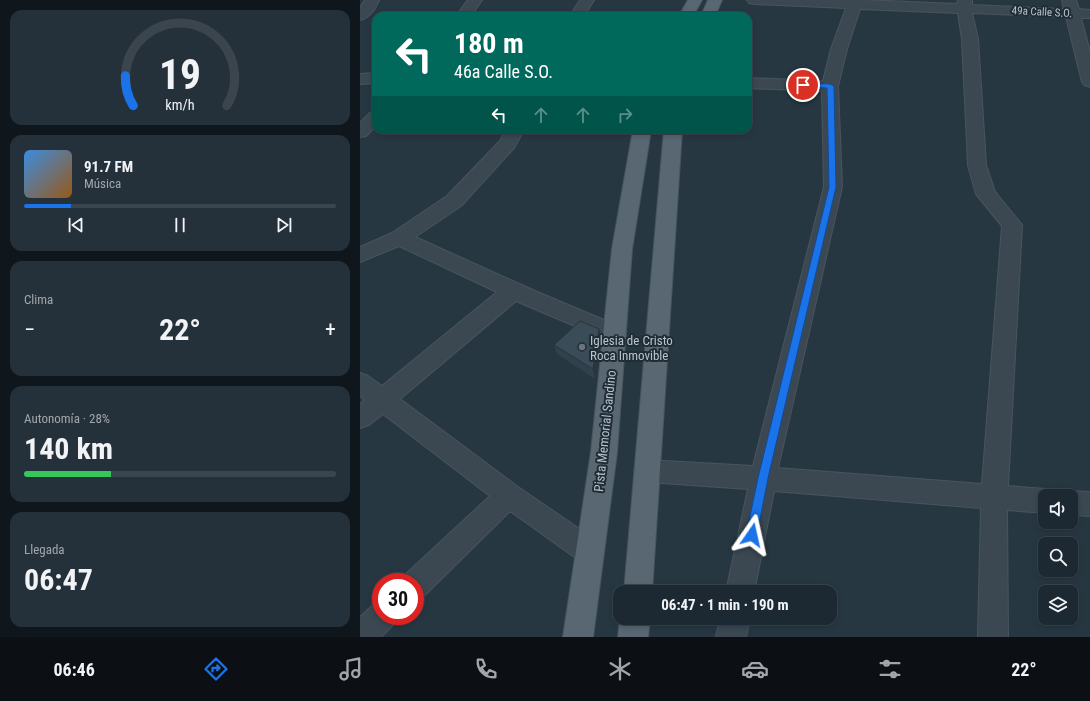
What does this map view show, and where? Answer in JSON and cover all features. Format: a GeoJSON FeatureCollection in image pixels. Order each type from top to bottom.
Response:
{"type":"FeatureCollection","features":[{"type":"Feature","properties":{"kind":"main road"},"geometry":{"type":"LineString","coordinates":[[688,12],[695,0]]}},
{"type":"Feature","properties":{"kind":"main road"},"geometry":{"type":"LineString","coordinates":[[710,12],[715,0]]}},
{"type":"Feature","properties":{"kind":"main road","name":"Pista Memorial Sandino"},"geometry":{"type":"LineString","coordinates":[[578,637],[604,452],[622,248],[641,134]]}},
{"type":"Feature","properties":{"kind":"main road"},"geometry":{"type":"LineString","coordinates":[[639,585],[673,134]]}},
{"type":"Feature","properties":{"kind":"main road"},"geometry":{"type":"LineString","coordinates":[[633,637],[634,625]]}},
{"type":"Feature","properties":{"kind":"street"},"geometry":{"type":"LineString","coordinates":[[360,16],[367,9],[372,0]]}},
{"type":"Feature","properties":{"kind":"street"},"geometry":{"type":"LineString","coordinates":[[580,12],[587,0]]}},
{"type":"Feature","properties":{"kind":"street","name":"49a Calle S.O."},"geometry":{"type":"LineString","coordinates":[[754,0],[1071,6],[1090,14]]}},
{"type":"Feature","properties":{"kind":"street"},"geometry":{"type":"LineString","coordinates":[[741,585],[763,478],[832,187],[830,86],[839,48],[856,2]]}},
{"type":"Feature","properties":{"kind":"street"},"geometry":{"type":"LineString","coordinates":[[964,4],[970,39],[977,165],[986,194],[1012,225],[994,498],[993,637]]}},
{"type":"Feature","properties":{"kind":"street"},"geometry":{"type":"LineString","coordinates":[[1071,6],[1090,82]]}},
{"type":"Feature","properties":{"kind":"street"},"geometry":{"type":"LineString","coordinates":[[360,79],[372,78]]}},
{"type":"Feature","properties":{"kind":"street"},"geometry":{"type":"LineString","coordinates":[[752,83],[830,86]]}},
{"type":"Feature","properties":{"kind":"street"},"geometry":{"type":"LineString","coordinates":[[360,132],[372,121]]}},
{"type":"Feature","properties":{"kind":"street"},"geometry":{"type":"LineString","coordinates":[[360,255],[398,238],[454,201],[508,144],[513,134]]}},
{"type":"Feature","properties":{"kind":"street"},"geometry":{"type":"LineString","coordinates":[[398,238],[513,291],[615,334]]}},
{"type":"Feature","properties":{"kind":"street"},"geometry":{"type":"LineString","coordinates":[[360,418],[513,291]]}},
{"type":"Feature","properties":{"kind":"street"},"geometry":{"type":"LineString","coordinates":[[360,383],[509,495],[590,552]]}},
{"type":"Feature","properties":{"kind":"street"},"geometry":{"type":"LineString","coordinates":[[647,471],[763,478],[1038,501]]}},
{"type":"Feature","properties":{"kind":"street"},"geometry":{"type":"LineString","coordinates":[[424,576],[509,495]]}},
{"type":"Feature","properties":{"kind":"street"},"geometry":{"type":"LineString","coordinates":[[1078,503],[1090,504]]}},
{"type":"Feature","properties":{"kind":"street"},"geometry":{"type":"LineString","coordinates":[[360,637],[373,625]]}},
{"type":"Feature","properties":{"kind":"street"},"geometry":{"type":"LineString","coordinates":[[731,637],[734,625]]}},
{"type":"Feature","properties":{"kind":"building","name":"Iglesia de Cristo Roca Inmovible"},"geometry":{"type":"Polygon","coordinates":[[[580,321],[599,329],[593,369],[554,345],[580,321]]]}},
{"type":"Feature","properties":{"kind":"place","name":"Iglesia de Cristo Roca Inmovible"},"geometry":{"type":"Point","coordinates":[582,347]}},
{"type":"Feature","properties":{"kind":"route"},"geometry":{"type":"LineString","coordinates":[[752,535],[763,478],[832,187],[830,86],[803,85]]}}]}
